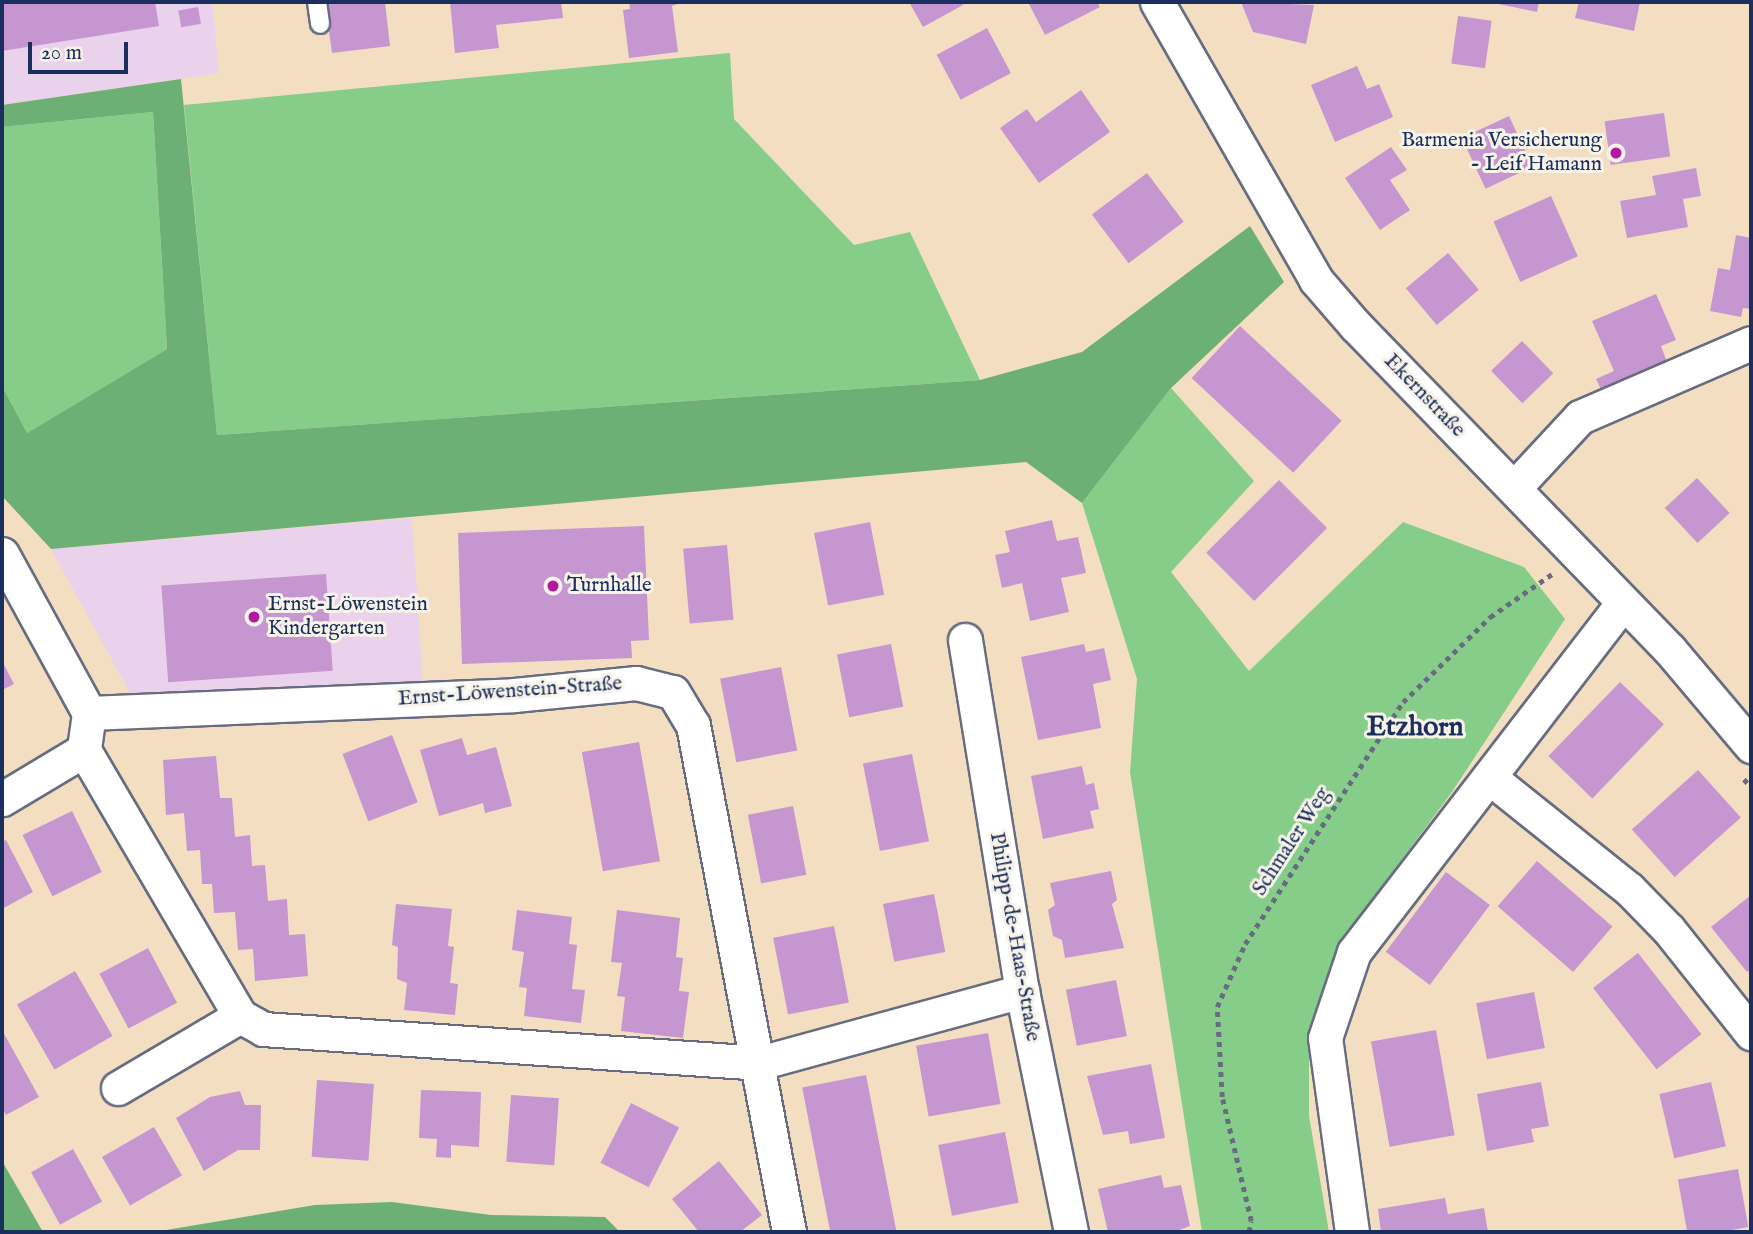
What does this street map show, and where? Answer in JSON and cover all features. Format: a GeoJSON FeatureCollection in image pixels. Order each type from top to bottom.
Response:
{"type":"FeatureCollection","features":[{"type":"Feature","properties":{"kind":"street","name":"Ekernstraße"},"geometry":{"type":"LineString","coordinates":[[1157,2],[1317,280],[1355,326],[1580,555],[1622,604],[1670,650],[1751,746]]}},
{"type":"Feature","properties":{"kind":"street"},"geometry":{"type":"LineString","coordinates":[[1514,488],[1580,416],[1751,343]]}},
{"type":"Feature","properties":{"kind":"street"},"geometry":{"type":"LineString","coordinates":[[2,554],[89,713],[84,750],[240,1016],[263,1029],[759,1063],[1022,991]]}},
{"type":"Feature","properties":{"kind":"street"},"geometry":{"type":"LineString","coordinates":[[1352,1232],[1325,1038],[1354,952],[1622,604]]}},
{"type":"Feature","properties":{"kind":"street","name":"Philipp-de-Haas-Straße"},"geometry":{"type":"LineString","coordinates":[[965,640],[1022,991],[1071,1232]]}},
{"type":"Feature","properties":{"kind":"street","name":"Ernst-Löwenstein-Straße"},"geometry":{"type":"LineString","coordinates":[[89,713],[514,695],[636,683],[673,692],[693,724],[759,1063]]}},
{"type":"Feature","properties":{"kind":"street"},"geometry":{"type":"LineString","coordinates":[[2,799],[84,750]]}},
{"type":"Feature","properties":{"kind":"street"},"geometry":{"type":"LineString","coordinates":[[1489,777],[1629,888],[1669,930],[1751,1033]]}},
{"type":"Feature","properties":{"kind":"street"},"geometry":{"type":"LineString","coordinates":[[118,1088],[240,1016]]}},
{"type":"Feature","properties":{"kind":"street"},"geometry":{"type":"LineString","coordinates":[[759,1063],[789,1232]]}},
{"type":"Feature","properties":{"kind":"lane"},"geometry":{"type":"LineString","coordinates":[[317,2],[320,24]]}},
{"type":"Feature","properties":{"kind":"path","name":"Schmaler Weg"},"geometry":{"type":"LineString","coordinates":[[1249,1232],[1251,1221],[1222,1097],[1217,1007],[1245,944],[1403,702],[1490,617],[1580,555]]}},
{"type":"Feature","properties":{"kind":"shaded area"},"geometry":{"type":"Polygon","coordinates":[[[2,2],[212,2],[219,73],[2,105],[2,2]]]}},
{"type":"Feature","properties":{"kind":"shaded area","name":"Ernst-Löwenstein Kindergarten"},"geometry":{"type":"Polygon","coordinates":[[[412,518],[423,685],[134,700],[51,549],[412,518]]]}},
{"type":"Feature","properties":{"kind":"green space"},"geometry":{"type":"Polygon","coordinates":[[[730,53],[734,119],[854,245],[910,232],[980,380],[217,435],[184,105],[730,53]]]}},
{"type":"Feature","properties":{"kind":"green space"},"geometry":{"type":"Polygon","coordinates":[[[181,79],[217,435],[980,380],[1082,352],[1250,226],[1284,282],[1171,388],[1082,503],[1026,462],[51,549],[2,496],[2,386],[27,433],[167,349],[153,112],[2,127],[2,105],[181,79]]]}},
{"type":"Feature","properties":{"kind":"green space"},"geometry":{"type":"Polygon","coordinates":[[[153,112],[167,349],[27,433],[2,386],[2,127],[153,112]]]}},
{"type":"Feature","properties":{"kind":"green space"},"geometry":{"type":"Polygon","coordinates":[[[1171,388],[1254,481],[1171,572],[1249,671],[1403,522],[1524,567],[1565,619],[1452,792],[1339,944],[1309,1030],[1309,1116],[1329,1232],[1202,1232],[1130,772],[1137,679],[1082,503],[1171,388]]]}},
{"type":"Feature","properties":{"kind":"green space"},"geometry":{"type":"Polygon","coordinates":[[[2,1161],[43,1232],[2,1232],[2,1161]]]}},
{"type":"Feature","properties":{"kind":"green space"},"geometry":{"type":"Polygon","coordinates":[[[392,1202],[491,1215],[605,1217],[620,1232],[154,1232],[315,1205],[392,1202]]]}},
{"type":"Feature","properties":{"kind":"building"},"geometry":{"type":"Polygon","coordinates":[[[2,2],[155,2],[159,26],[2,51],[2,2]]]}},
{"type":"Feature","properties":{"kind":"building"},"geometry":{"type":"Polygon","coordinates":[[[325,2],[385,2],[390,46],[332,53],[325,2]]]}},
{"type":"Feature","properties":{"kind":"building"},"geometry":{"type":"Polygon","coordinates":[[[450,2],[561,2],[563,18],[496,25],[499,48],[455,53],[450,2]]]}},
{"type":"Feature","properties":{"kind":"building"},"geometry":{"type":"Polygon","coordinates":[[[629,2],[683,2],[672,6],[678,52],[629,58],[623,10],[630,9],[629,2]]]}},
{"type":"Feature","properties":{"kind":"building"},"geometry":{"type":"Polygon","coordinates":[[[909,2],[961,2],[963,5],[923,27],[909,2]]]}},
{"type":"Feature","properties":{"kind":"building"},"geometry":{"type":"Polygon","coordinates":[[[1028,2],[1097,2],[1100,7],[1045,35],[1028,2]]]}},
{"type":"Feature","properties":{"kind":"building"},"geometry":{"type":"Polygon","coordinates":[[[1241,2],[1314,5],[1306,44],[1253,32],[1241,2]]]}},
{"type":"Feature","properties":{"kind":"building"},"geometry":{"type":"Polygon","coordinates":[[[1489,2],[1539,2],[1537,12],[1489,2]]]}},
{"type":"Feature","properties":{"kind":"building"},"geometry":{"type":"Polygon","coordinates":[[[1579,2],[1640,2],[1634,31],[1575,18],[1579,2]]]}},
{"type":"Feature","properties":{"kind":"building"},"geometry":{"type":"Polygon","coordinates":[[[198,7],[201,24],[181,27],[178,10],[198,7]]]}},
{"type":"Feature","properties":{"kind":"building"},"geometry":{"type":"Polygon","coordinates":[[[1458,16],[1492,21],[1485,68],[1451,64],[1458,16]]]}},
{"type":"Feature","properties":{"kind":"building"},"geometry":{"type":"Polygon","coordinates":[[[987,28],[1011,73],[961,100],[937,55],[987,28]]]}},
{"type":"Feature","properties":{"kind":"building"},"geometry":{"type":"Polygon","coordinates":[[[1357,66],[1367,89],[1379,84],[1393,117],[1335,142],[1311,85],[1357,66]]]}},
{"type":"Feature","properties":{"kind":"building"},"geometry":{"type":"Polygon","coordinates":[[[1081,90],[1110,132],[1039,183],[1000,128],[1027,109],[1036,122],[1081,90]]]}},
{"type":"Feature","properties":{"kind":"building"},"geometry":{"type":"Polygon","coordinates":[[[1664,113],[1670,157],[1611,165],[1605,121],[1664,113]]]}},
{"type":"Feature","properties":{"kind":"building"},"geometry":{"type":"Polygon","coordinates":[[[1509,116],[1533,167],[1486,189],[1462,138],[1509,116]]]}},
{"type":"Feature","properties":{"kind":"building"},"geometry":{"type":"Polygon","coordinates":[[[1391,147],[1407,170],[1390,180],[1410,210],[1380,230],[1345,178],[1391,147]]]}},
{"type":"Feature","properties":{"kind":"building"},"geometry":{"type":"Polygon","coordinates":[[[1696,168],[1701,196],[1683,199],[1688,227],[1627,238],[1620,201],[1656,195],[1652,176],[1696,168]]]}},
{"type":"Feature","properties":{"kind":"building"},"geometry":{"type":"Polygon","coordinates":[[[1147,173],[1184,222],[1129,263],[1092,215],[1147,173]]]}},
{"type":"Feature","properties":{"kind":"building"},"geometry":{"type":"Polygon","coordinates":[[[1551,196],[1578,256],[1520,282],[1493,222],[1551,196]]]}},
{"type":"Feature","properties":{"kind":"building"},"geometry":{"type":"Polygon","coordinates":[[[1736,235],[1751,238],[1751,309],[1743,308],[1741,317],[1710,311],[1718,268],[1730,270],[1736,235]]]}},
{"type":"Feature","properties":{"kind":"building"},"geometry":{"type":"Polygon","coordinates":[[[1448,253],[1479,290],[1437,325],[1406,288],[1448,253]]]}},
{"type":"Feature","properties":{"kind":"building"},"geometry":{"type":"Polygon","coordinates":[[[1656,294],[1676,340],[1661,346],[1667,362],[1604,396],[1596,379],[1614,371],[1592,321],[1656,294]]]}},
{"type":"Feature","properties":{"kind":"building"},"geometry":{"type":"Polygon","coordinates":[[[1240,326],[1342,421],[1293,473],[1192,378],[1240,326]]]}},
{"type":"Feature","properties":{"kind":"building"},"geometry":{"type":"Polygon","coordinates":[[[1522,341],[1553,373],[1522,403],[1491,371],[1522,341]]]}},
{"type":"Feature","properties":{"kind":"building"},"geometry":{"type":"Polygon","coordinates":[[[1697,478],[1730,513],[1698,543],[1665,508],[1697,478]]]}},
{"type":"Feature","properties":{"kind":"building"},"geometry":{"type":"Polygon","coordinates":[[[1279,480],[1327,528],[1254,601],[1206,553],[1279,480]]]}},
{"type":"Feature","properties":{"kind":"building"},"geometry":{"type":"Polygon","coordinates":[[[1052,520],[1057,541],[1078,537],[1086,573],[1061,578],[1069,612],[1030,621],[1022,583],[1002,588],[995,555],[1010,552],[1005,531],[1052,520]]]}},
{"type":"Feature","properties":{"kind":"building"},"geometry":{"type":"Polygon","coordinates":[[[870,522],[884,595],[828,606],[814,533],[870,522]]]}},
{"type":"Feature","properties":{"kind":"building","name":"Turnhalle"},"geometry":{"type":"Polygon","coordinates":[[[644,526],[649,640],[631,641],[632,658],[462,664],[458,533],[644,526]]]}},
{"type":"Feature","properties":{"kind":"building"},"geometry":{"type":"Polygon","coordinates":[[[727,545],[734,620],[690,624],[683,549],[727,545]]]}},
{"type":"Feature","properties":{"kind":"building"},"geometry":{"type":"Polygon","coordinates":[[[326,574],[333,671],[168,682],[161,586],[326,574]]]}},
{"type":"Feature","properties":{"kind":"building"},"geometry":{"type":"Polygon","coordinates":[[[891,644],[903,707],[849,717],[837,654],[891,644]]]}},
{"type":"Feature","properties":{"kind":"building"},"geometry":{"type":"Polygon","coordinates":[[[1084,644],[1086,652],[1104,648],[1111,680],[1093,684],[1101,728],[1038,740],[1021,657],[1084,644]]]}},
{"type":"Feature","properties":{"kind":"building"},"geometry":{"type":"Polygon","coordinates":[[[2,661],[14,684],[2,690],[2,661]]]}},
{"type":"Feature","properties":{"kind":"building"},"geometry":{"type":"Polygon","coordinates":[[[781,667],[797,750],[736,762],[720,679],[781,667]]]}},
{"type":"Feature","properties":{"kind":"building"},"geometry":{"type":"Polygon","coordinates":[[[1620,682],[1664,724],[1592,798],[1548,756],[1620,682]]]}},
{"type":"Feature","properties":{"kind":"building"},"geometry":{"type":"Polygon","coordinates":[[[392,735],[418,802],[368,821],[343,754],[392,735]]]}},
{"type":"Feature","properties":{"kind":"building"},"geometry":{"type":"Polygon","coordinates":[[[462,738],[467,755],[496,747],[512,806],[485,813],[483,803],[439,816],[420,750],[462,738]]]}},
{"type":"Feature","properties":{"kind":"building"},"geometry":{"type":"Polygon","coordinates":[[[639,742],[660,861],[603,871],[582,752],[639,742]]]}},
{"type":"Feature","properties":{"kind":"building"},"geometry":{"type":"Polygon","coordinates":[[[912,754],[929,841],[880,851],[863,764],[912,754]]]}},
{"type":"Feature","properties":{"kind":"building"},"geometry":{"type":"Polygon","coordinates":[[[216,756],[220,798],[232,798],[235,837],[250,835],[252,866],[265,865],[268,901],[287,899],[289,935],[305,934],[308,976],[255,981],[253,949],[238,950],[235,912],[214,913],[212,884],[202,884],[200,850],[187,851],[184,813],[166,815],[163,760],[216,756]]]}},
{"type":"Feature","properties":{"kind":"building"},"geometry":{"type":"Polygon","coordinates":[[[1082,766],[1086,785],[1094,783],[1099,809],[1090,811],[1094,828],[1043,839],[1031,776],[1082,766]]]}},
{"type":"Feature","properties":{"kind":"building"},"geometry":{"type":"Polygon","coordinates":[[[1698,770],[1741,818],[1675,877],[1632,830],[1698,770]]]}},
{"type":"Feature","properties":{"kind":"building"},"geometry":{"type":"Polygon","coordinates":[[[793,806],[806,875],[761,883],[748,815],[793,806]]]}},
{"type":"Feature","properties":{"kind":"building"},"geometry":{"type":"Polygon","coordinates":[[[72,811],[102,872],[52,896],[23,835],[72,811]]]}},
{"type":"Feature","properties":{"kind":"building"},"geometry":{"type":"Polygon","coordinates":[[[6,840],[33,892],[2,909],[2,842],[6,840]]]}},
{"type":"Feature","properties":{"kind":"building"},"geometry":{"type":"Polygon","coordinates":[[[1537,861],[1612,927],[1573,972],[1498,906],[1537,861]]]}},
{"type":"Feature","properties":{"kind":"building"},"geometry":{"type":"Polygon","coordinates":[[[1111,871],[1117,900],[1112,904],[1124,948],[1065,958],[1062,940],[1053,936],[1048,910],[1055,905],[1050,883],[1111,871]]]}},
{"type":"Feature","properties":{"kind":"building"},"geometry":{"type":"Polygon","coordinates":[[[1446,872],[1490,905],[1430,985],[1386,952],[1446,872]]]}},
{"type":"Feature","properties":{"kind":"building"},"geometry":{"type":"Polygon","coordinates":[[[934,894],[945,952],[894,962],[883,904],[934,894]]]}},
{"type":"Feature","properties":{"kind":"building"},"geometry":{"type":"Polygon","coordinates":[[[1751,895],[1751,969],[1747,972],[1711,927],[1751,895]]]}},
{"type":"Feature","properties":{"kind":"building"},"geometry":{"type":"Polygon","coordinates":[[[396,904],[452,909],[448,946],[454,947],[450,983],[458,984],[455,1015],[404,1010],[407,983],[397,979],[398,947],[392,945],[396,904]]]}},
{"type":"Feature","properties":{"kind":"building"},"geometry":{"type":"Polygon","coordinates":[[[517,910],[572,917],[569,944],[577,945],[572,989],[585,990],[581,1023],[524,1016],[527,988],[519,987],[524,952],[512,950],[517,910]]]}},
{"type":"Feature","properties":{"kind":"building"},"geometry":{"type":"Polygon","coordinates":[[[617,910],[680,918],[676,957],[683,958],[679,991],[689,992],[683,1038],[621,1031],[625,997],[617,996],[622,963],[611,962],[617,910]]]}},
{"type":"Feature","properties":{"kind":"building"},"geometry":{"type":"Polygon","coordinates":[[[834,926],[849,1003],[788,1014],[773,938],[834,926]]]}},
{"type":"Feature","properties":{"kind":"building"},"geometry":{"type":"Polygon","coordinates":[[[148,948],[177,1003],[129,1029],[99,974],[148,948]]]}},
{"type":"Feature","properties":{"kind":"building"},"geometry":{"type":"Polygon","coordinates":[[[1638,953],[1701,1034],[1656,1069],[1593,988],[1638,953]]]}},
{"type":"Feature","properties":{"kind":"building"},"geometry":{"type":"Polygon","coordinates":[[[75,971],[112,1036],[54,1069],[17,1004],[75,971]]]}},
{"type":"Feature","properties":{"kind":"building"},"geometry":{"type":"Polygon","coordinates":[[[1116,980],[1127,1036],[1077,1046],[1066,990],[1116,980]]]}},
{"type":"Feature","properties":{"kind":"building"},"geometry":{"type":"Polygon","coordinates":[[[1534,992],[1545,1048],[1487,1059],[1476,1003],[1534,992]]]}},
{"type":"Feature","properties":{"kind":"building"},"geometry":{"type":"Polygon","coordinates":[[[2,1030],[39,1097],[6,1115],[2,1108],[2,1030]]]}},
{"type":"Feature","properties":{"kind":"building"},"geometry":{"type":"Polygon","coordinates":[[[1436,1030],[1455,1135],[1390,1147],[1371,1041],[1436,1030]]]}},
{"type":"Feature","properties":{"kind":"building"},"geometry":{"type":"Polygon","coordinates":[[[988,1033],[1001,1104],[929,1117],[916,1046],[988,1033]]]}},
{"type":"Feature","properties":{"kind":"building"},"geometry":{"type":"Polygon","coordinates":[[[1151,1064],[1165,1138],[1130,1144],[1128,1131],[1103,1135],[1087,1076],[1151,1064]]]}},
{"type":"Feature","properties":{"kind":"building"},"geometry":{"type":"Polygon","coordinates":[[[866,1075],[897,1232],[830,1232],[802,1087],[866,1075]]]}},
{"type":"Feature","properties":{"kind":"building"},"geometry":{"type":"Polygon","coordinates":[[[317,1080],[374,1084],[368,1161],[312,1157],[317,1080]]]}},
{"type":"Feature","properties":{"kind":"building"},"geometry":{"type":"Polygon","coordinates":[[[1541,1082],[1549,1126],[1531,1129],[1534,1142],[1487,1151],[1477,1094],[1541,1082]]]}},
{"type":"Feature","properties":{"kind":"building"},"geometry":{"type":"Polygon","coordinates":[[[1711,1082],[1726,1146],[1674,1158],[1659,1094],[1711,1082]]]}},
{"type":"Feature","properties":{"kind":"building"},"geometry":{"type":"Polygon","coordinates":[[[421,1090],[481,1092],[479,1147],[451,1145],[451,1158],[436,1157],[437,1139],[419,1138],[421,1090]]]}},
{"type":"Feature","properties":{"kind":"building"},"geometry":{"type":"Polygon","coordinates":[[[240,1091],[245,1105],[261,1105],[260,1150],[238,1150],[204,1171],[176,1118],[210,1097],[240,1091]]]}},
{"type":"Feature","properties":{"kind":"building"},"geometry":{"type":"Polygon","coordinates":[[[511,1095],[559,1098],[554,1165],[506,1162],[511,1095]]]}},
{"type":"Feature","properties":{"kind":"building"},"geometry":{"type":"Polygon","coordinates":[[[631,1103],[679,1128],[649,1187],[601,1163],[631,1103]]]}},
{"type":"Feature","properties":{"kind":"building"},"geometry":{"type":"Polygon","coordinates":[[[154,1127],[182,1175],[130,1205],[102,1157],[154,1127]]]}},
{"type":"Feature","properties":{"kind":"building"},"geometry":{"type":"Polygon","coordinates":[[[1005,1132],[1019,1203],[952,1216],[938,1145],[1005,1132]]]}},
{"type":"Feature","properties":{"kind":"building"},"geometry":{"type":"Polygon","coordinates":[[[73,1149],[102,1201],[60,1225],[31,1172],[73,1149]]]}},
{"type":"Feature","properties":{"kind":"building"},"geometry":{"type":"Polygon","coordinates":[[[719,1161],[762,1215],[740,1232],[699,1232],[672,1199],[719,1161]]]}},
{"type":"Feature","properties":{"kind":"building"},"geometry":{"type":"Polygon","coordinates":[[[1738,1169],[1748,1227],[1720,1232],[1687,1232],[1678,1180],[1738,1169]]]}},
{"type":"Feature","properties":{"kind":"building"},"geometry":{"type":"Polygon","coordinates":[[[1161,1175],[1164,1188],[1181,1185],[1190,1226],[1174,1232],[1108,1232],[1098,1189],[1161,1175]]]}},
{"type":"Feature","properties":{"kind":"building"},"geometry":{"type":"Polygon","coordinates":[[[1445,1198],[1448,1214],[1484,1208],[1488,1232],[1381,1232],[1378,1209],[1445,1198]]]}},
{"type":"Feature","properties":{"kind":"place","name":"Barmenia Versicherung - Leif Hamann"},"geometry":{"type":"Point","coordinates":[1616,153]}},
{"type":"Feature","properties":{"kind":"place","name":"Turnhalle"},"geometry":{"type":"Point","coordinates":[553,586]}},
{"type":"Feature","properties":{"kind":"place","name":"Ernst-Löwenstein Kindergarten"},"geometry":{"type":"Point","coordinates":[254,617]}},
{"type":"Feature","properties":{"kind":"district","name":"Etzhorn"},"geometry":{"type":"Point","coordinates":[1415,728]}}]}
